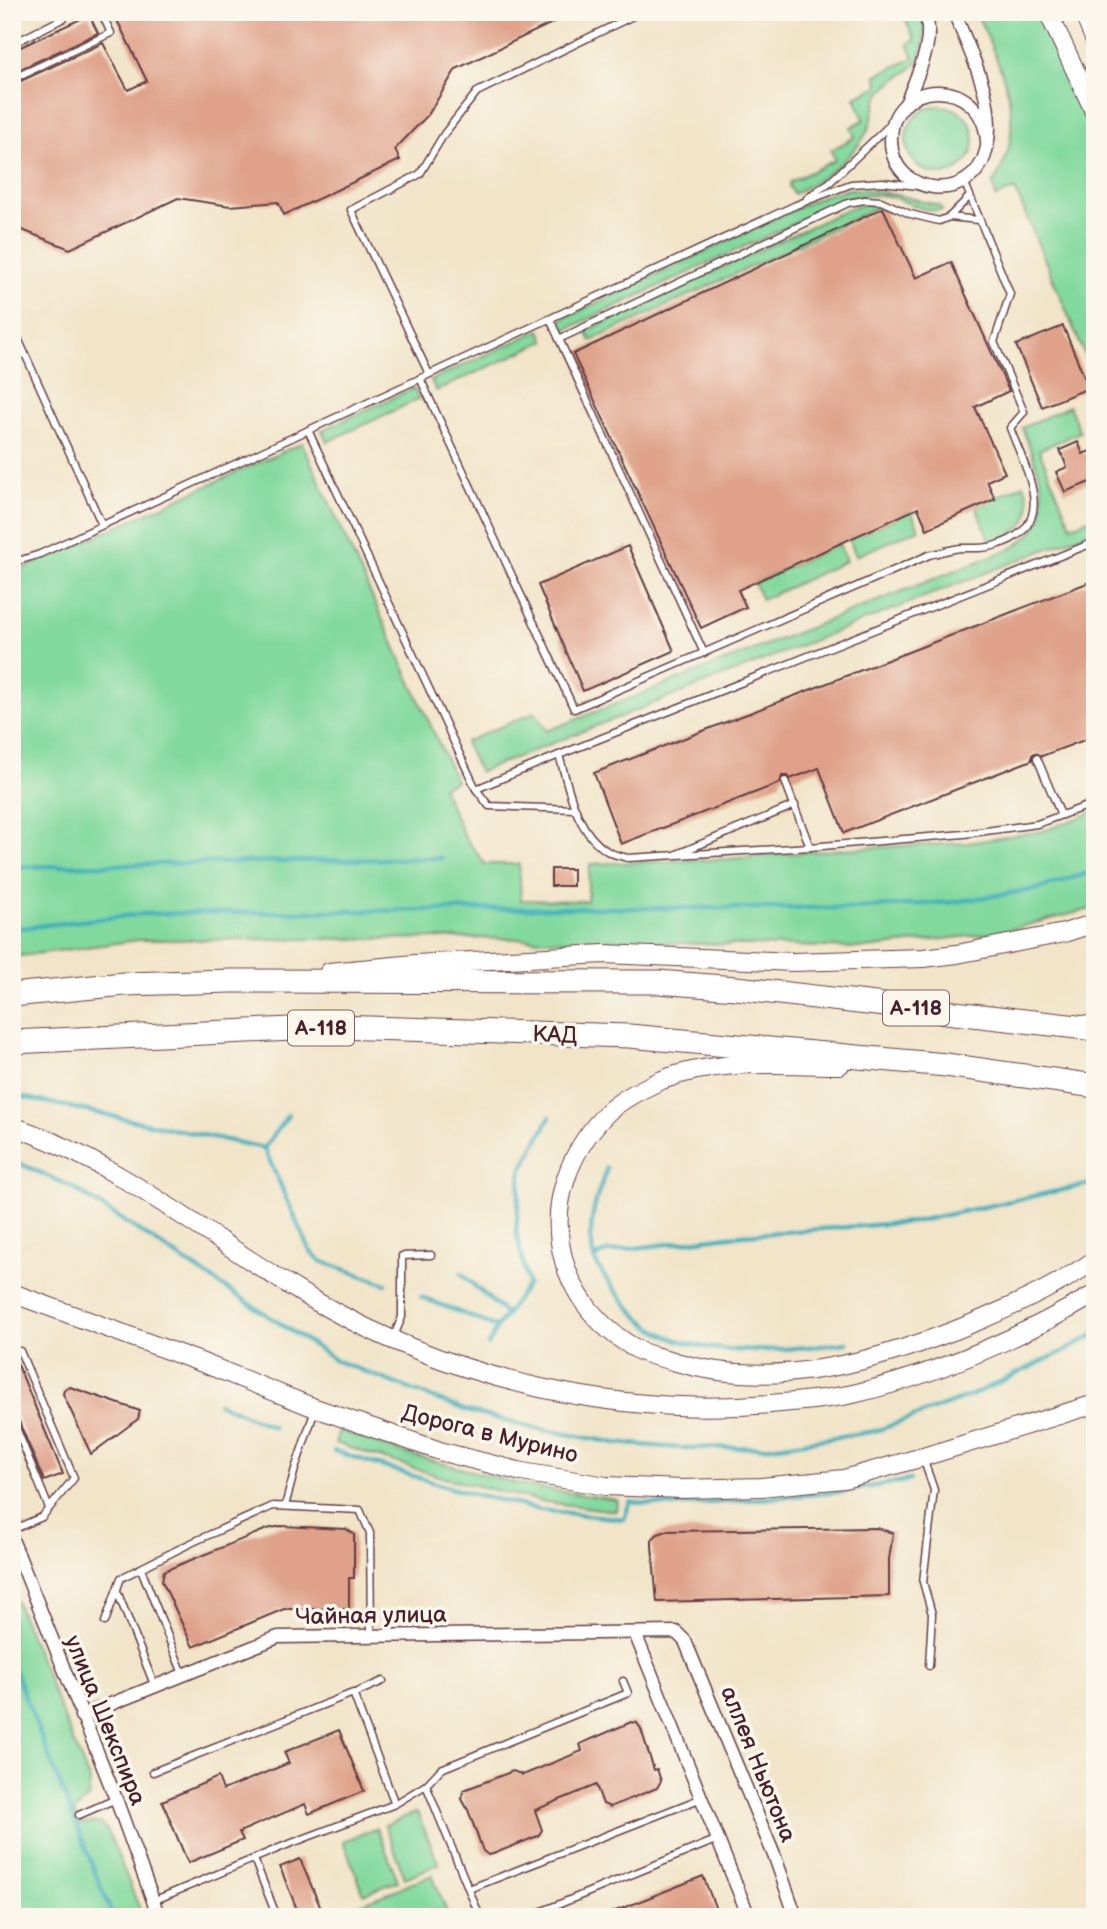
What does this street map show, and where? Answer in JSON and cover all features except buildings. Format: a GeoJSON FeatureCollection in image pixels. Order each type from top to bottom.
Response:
{"type":"FeatureCollection","features":[{"type":"Feature","properties":{"kind":"highway","name":"А-118"},"geometry":{"type":"LineString","coordinates":[[12,995],[124,984],[230,981],[658,982],[736,988],[1095,1029]]}},
{"type":"Feature","properties":{"kind":"highway","name":"КАД"},"geometry":{"type":"LineString","coordinates":[[12,1042],[335,1027],[629,1036],[946,1065],[1095,1086]]}},
{"type":"Feature","properties":{"kind":"main road"},"geometry":{"type":"LineString","coordinates":[[1048,12],[1095,113]]}},
{"type":"Feature","properties":{"kind":"main road"},"geometry":{"type":"LineString","coordinates":[[1083,12],[1095,41]]}},
{"type":"Feature","properties":{"kind":"main road"},"geometry":{"type":"LineString","coordinates":[[230,981],[415,964],[604,954],[793,961],[923,958],[1038,938],[1095,923]]}},
{"type":"Feature","properties":{"kind":"main road"},"geometry":{"type":"LineString","coordinates":[[946,1065],[752,1065],[699,1070],[664,1079],[634,1094],[605,1114],[582,1142],[567,1170],[558,1207],[559,1243],[574,1288],[602,1324],[642,1352],[699,1369],[747,1374],[847,1364],[893,1352],[993,1314],[1044,1291],[1095,1260]]}},
{"type":"Feature","properties":{"kind":"main road"},"geometry":{"type":"LineString","coordinates":[[12,1126],[37,1135],[117,1175],[317,1302],[392,1341],[512,1382],[566,1393],[632,1403],[750,1406],[854,1394],[903,1380],[1005,1342],[1095,1294]]}},
{"type":"Feature","properties":{"kind":"main road","name":"Дорога в Мурино"},"geometry":{"type":"LineString","coordinates":[[12,1293],[203,1363],[315,1408],[443,1452],[522,1472],[606,1486],[682,1489],[761,1487],[844,1479],[1095,1404]]}},
{"type":"Feature","properties":{"kind":"street"},"geometry":{"type":"LineString","coordinates":[[906,104],[931,92],[959,96],[975,107],[987,132],[987,142],[983,160],[972,176],[956,186],[937,189],[928,187],[910,179],[897,166],[891,148],[895,120],[906,104],[928,46],[928,21],[925,12]]}},
{"type":"Feature","properties":{"kind":"street"},"geometry":{"type":"LineString","coordinates":[[954,12],[984,88],[987,142]]}},
{"type":"Feature","properties":{"kind":"street","name":"улица Шекспира"},"geometry":{"type":"LineString","coordinates":[[12,1539],[116,1799],[159,1917]]}},
{"type":"Feature","properties":{"kind":"street","name":"Чайная улица"},"geometry":{"type":"LineString","coordinates":[[81,1716],[278,1637],[676,1632]]}},
{"type":"Feature","properties":{"kind":"street","name":"аллея Ньютона"},"geometry":{"type":"LineString","coordinates":[[676,1632],[685,1641],[692,1656],[776,1860],[796,1917]]}},
{"type":"Feature","properties":{"kind":"street"},"geometry":{"type":"LineString","coordinates":[[635,1633],[749,1917]]}},
{"type":"Feature","properties":{"kind":"lane"},"geometry":{"type":"LineString","coordinates":[[12,44],[64,19],[61,12]]}},
{"type":"Feature","properties":{"kind":"lane"},"geometry":{"type":"LineString","coordinates":[[12,79],[111,33],[101,12]]}},
{"type":"Feature","properties":{"kind":"lane"},"geometry":{"type":"LineString","coordinates":[[429,374],[351,210],[420,174],[444,134],[477,92],[641,12]]}},
{"type":"Feature","properties":{"kind":"lane"},"geometry":{"type":"LineString","coordinates":[[796,205],[830,182],[895,120]]}},
{"type":"Feature","properties":{"kind":"lane"},"geometry":{"type":"LineString","coordinates":[[420,378],[574,709],[929,555],[959,548],[991,547],[1006,542],[1022,534],[1032,521],[1035,508],[1033,491],[1010,428],[1024,412],[994,342],[1010,294],[964,181]]}},
{"type":"Feature","properties":{"kind":"lane"},"geometry":{"type":"LineString","coordinates":[[12,564],[40,554],[796,205],[851,184],[882,182],[937,189]]}},
{"type":"Feature","properties":{"kind":"lane"},"geometry":{"type":"LineString","coordinates":[[559,339],[848,203],[881,201],[918,216],[939,221],[949,217],[970,196]]}},
{"type":"Feature","properties":{"kind":"lane"},"geometry":{"type":"LineString","coordinates":[[949,217],[979,220]]}},
{"type":"Feature","properties":{"kind":"lane"},"geometry":{"type":"LineString","coordinates":[[550,319],[704,653]]}},
{"type":"Feature","properties":{"kind":"lane"},"geometry":{"type":"LineString","coordinates":[[12,325],[102,525]]}},
{"type":"Feature","properties":{"kind":"lane"},"geometry":{"type":"LineString","coordinates":[[308,430],[476,789],[489,806],[576,809]]}},
{"type":"Feature","properties":{"kind":"lane"},"geometry":{"type":"LineString","coordinates":[[476,789],[1095,542]]}},
{"type":"Feature","properties":{"kind":"lane"},"geometry":{"type":"LineString","coordinates":[[559,755],[576,809],[589,836],[608,852],[628,858],[964,834],[1037,824],[1095,803]]}},
{"type":"Feature","properties":{"kind":"lane"},"geometry":{"type":"LineString","coordinates":[[1037,758],[1060,815]]}},
{"type":"Feature","properties":{"kind":"lane"},"geometry":{"type":"LineString","coordinates":[[785,781],[810,847]]}},
{"type":"Feature","properties":{"kind":"lane"},"geometry":{"type":"LineString","coordinates":[[672,856],[795,805]]}},
{"type":"Feature","properties":{"kind":"lane"},"geometry":{"type":"LineString","coordinates":[[392,1341],[402,1317],[402,1256],[431,1255]]}},
{"type":"Feature","properties":{"kind":"lane"},"geometry":{"type":"LineString","coordinates":[[12,1353],[20,1351],[74,1478],[42,1517],[12,1530]]}},
{"type":"Feature","properties":{"kind":"lane"},"geometry":{"type":"LineString","coordinates":[[285,1506],[315,1408]]}},
{"type":"Feature","properties":{"kind":"lane"},"geometry":{"type":"LineString","coordinates":[[12,1418],[49,1508]]}},
{"type":"Feature","properties":{"kind":"lane"},"geometry":{"type":"LineString","coordinates":[[923,1457],[934,1490],[923,1582],[932,1614],[929,1666]]}},
{"type":"Feature","properties":{"kind":"lane"},"geometry":{"type":"LineString","coordinates":[[105,1622],[121,1578],[273,1506],[285,1506],[360,1510],[370,1533],[371,1634]]}},
{"type":"Feature","properties":{"kind":"lane"},"geometry":{"type":"LineString","coordinates":[[141,1569],[184,1676]]}},
{"type":"Feature","properties":{"kind":"lane"},"geometry":{"type":"LineString","coordinates":[[117,1591],[155,1687]]}},
{"type":"Feature","properties":{"kind":"lane"},"geometry":{"type":"LineString","coordinates":[[153,1772],[383,1681]]}},
{"type":"Feature","properties":{"kind":"lane"},"geometry":{"type":"LineString","coordinates":[[153,1901],[395,1804],[426,1785],[441,1769],[628,1693],[623,1681]]}},
{"type":"Feature","properties":{"kind":"lane"},"geometry":{"type":"LineString","coordinates":[[353,1694],[395,1804]]}},
{"type":"Feature","properties":{"kind":"lane"},"geometry":{"type":"LineString","coordinates":[[426,1785],[480,1917]]}},
{"type":"Feature","properties":{"kind":"lane"},"geometry":{"type":"LineString","coordinates":[[469,1889],[702,1798]]}},
{"type":"Feature","properties":{"kind":"lane"},"geometry":{"type":"LineString","coordinates":[[79,1815],[116,1799]]}},
{"type":"Feature","properties":{"kind":"lane"},"geometry":{"type":"LineString","coordinates":[[528,1917],[719,1839]]}},
{"type":"Feature","properties":{"kind":"lane"},"geometry":{"type":"LineString","coordinates":[[254,1859],[277,1917]]}},
{"type":"Feature","properties":{"kind":"green space"},"geometry":{"type":"Polygon","coordinates":[[[902,12],[920,12],[924,38],[920,58],[879,96],[867,132],[844,161],[794,194],[789,186],[790,182],[835,160],[831,150],[855,137],[851,127],[864,120],[855,97],[879,86],[876,75],[914,58],[908,44],[915,40],[902,12]]]}},
{"type":"Feature","properties":{"kind":"green space"},"geometry":{"type":"Polygon","coordinates":[[[976,12],[1036,12],[1095,141],[1095,379],[1015,189],[996,197],[993,183],[1004,161],[1010,140],[1011,118],[1003,75],[976,12]]]}},
{"type":"Feature","properties":{"kind":"green space"},"geometry":{"type":"Polygon","coordinates":[[[940,106],[953,108],[964,116],[972,127],[972,153],[964,164],[953,172],[940,174],[927,172],[916,164],[908,153],[906,140],[908,127],[916,116],[927,108],[940,106]]]}},
{"type":"Feature","properties":{"kind":"green space"},"geometry":{"type":"Polygon","coordinates":[[[851,189],[907,197],[940,206],[942,210],[921,208],[888,196],[849,198],[563,331],[558,321],[827,194],[851,189]]]}},
{"type":"Feature","properties":{"kind":"green space"},"geometry":{"type":"Polygon","coordinates":[[[865,204],[881,206],[591,341],[586,331],[848,209],[865,204]]]}},
{"type":"Feature","properties":{"kind":"green space"},"geometry":{"type":"Polygon","coordinates":[[[540,330],[545,341],[436,391],[431,380],[540,330]]]}},
{"type":"Feature","properties":{"kind":"green space"},"geometry":{"type":"Polygon","coordinates":[[[414,388],[419,399],[327,442],[322,430],[414,388]]]}},
{"type":"Feature","properties":{"kind":"green space"},"geometry":{"type":"Polygon","coordinates":[[[1069,406],[1080,432],[1039,450],[1071,526],[1095,517],[1095,530],[479,772],[465,742],[535,712],[547,731],[1015,547],[1036,527],[1043,499],[1036,463],[1022,428],[1069,406]]]}},
{"type":"Feature","properties":{"kind":"green space"},"geometry":{"type":"Polygon","coordinates":[[[302,443],[456,781],[442,787],[464,836],[485,864],[519,864],[521,900],[587,901],[590,864],[729,859],[843,849],[967,843],[1043,831],[1095,812],[1095,908],[995,933],[865,948],[475,938],[138,940],[12,957],[12,574],[302,443]]]}},
{"type":"Feature","properties":{"kind":"green space"},"geometry":{"type":"Polygon","coordinates":[[[1024,484],[1029,505],[1026,520],[1007,537],[996,542],[990,540],[976,507],[1024,484]]]}},
{"type":"Feature","properties":{"kind":"green space"},"geometry":{"type":"Polygon","coordinates":[[[911,511],[919,529],[856,556],[849,539],[911,511]]]}},
{"type":"Feature","properties":{"kind":"green space"},"geometry":{"type":"Polygon","coordinates":[[[839,544],[846,561],[762,600],[754,583],[839,544]]]}},
{"type":"Feature","properties":{"kind":"green space"},"geometry":{"type":"Polygon","coordinates":[[[339,1430],[401,1452],[526,1486],[617,1500],[616,1511],[539,1501],[445,1478],[335,1443],[339,1430]]]}},
{"type":"Feature","properties":{"kind":"green space"},"geometry":{"type":"Polygon","coordinates":[[[12,1591],[90,1782],[88,1798],[74,1812],[80,1824],[100,1823],[108,1831],[143,1917],[12,1917],[12,1591]]]}},
{"type":"Feature","properties":{"kind":"green space"},"geometry":{"type":"Polygon","coordinates":[[[417,1812],[439,1864],[405,1878],[385,1825],[417,1812]]]}},
{"type":"Feature","properties":{"kind":"green space"},"geometry":{"type":"Polygon","coordinates":[[[377,1828],[398,1881],[364,1894],[343,1841],[377,1828]]]}},
{"type":"Feature","properties":{"kind":"green space"},"geometry":{"type":"Polygon","coordinates":[[[432,1875],[449,1917],[363,1917],[358,1905],[432,1875]]]}},
{"type":"Feature","properties":{"kind":"waterway"},"geometry":{"type":"LineString","coordinates":[[12,867],[442,858]]}},
{"type":"Feature","properties":{"kind":"waterway"},"geometry":{"type":"LineString","coordinates":[[12,929],[142,914],[557,908],[859,908],[954,902],[1037,889],[1095,871]]}},
{"type":"Feature","properties":{"kind":"waterway"},"geometry":{"type":"LineString","coordinates":[[12,1095],[264,1148]]}},
{"type":"Feature","properties":{"kind":"waterway"},"geometry":{"type":"LineString","coordinates":[[288,1115],[264,1148],[310,1251],[321,1261],[386,1284]]}},
{"type":"Feature","properties":{"kind":"waterway"},"geometry":{"type":"LineString","coordinates":[[488,1345],[497,1327],[528,1284],[516,1232],[521,1171],[550,1117]]}},
{"type":"Feature","properties":{"kind":"waterway"},"geometry":{"type":"LineString","coordinates":[[12,1160],[72,1187],[337,1361],[467,1411],[534,1428],[616,1443],[680,1448],[771,1447],[876,1431],[970,1396],[1095,1334]]}},
{"type":"Feature","properties":{"kind":"waterway"},"geometry":{"type":"LineString","coordinates":[[607,1168],[596,1200],[592,1223],[594,1257],[602,1274],[635,1314],[647,1324],[682,1341],[728,1350],[777,1350],[847,1343]]}},
{"type":"Feature","properties":{"kind":"waterway"},"geometry":{"type":"LineString","coordinates":[[594,1258],[606,1252],[729,1236],[913,1222],[1095,1183]]}},
{"type":"Feature","properties":{"kind":"waterway"},"geometry":{"type":"LineString","coordinates":[[461,1273],[507,1315]]}},
{"type":"Feature","properties":{"kind":"waterway"},"geometry":{"type":"LineString","coordinates":[[421,1297],[497,1327]]}},
{"type":"Feature","properties":{"kind":"waterway"},"geometry":{"type":"LineString","coordinates":[[218,1403],[273,1427]]}},
{"type":"Feature","properties":{"kind":"waterway"},"geometry":{"type":"LineString","coordinates":[[334,1451],[454,1489],[540,1510],[624,1519],[630,1502],[673,1506],[840,1492],[910,1480]]}},
{"type":"Feature","properties":{"kind":"waterway"},"geometry":{"type":"LineString","coordinates":[[12,1664],[113,1917]]}}]}
